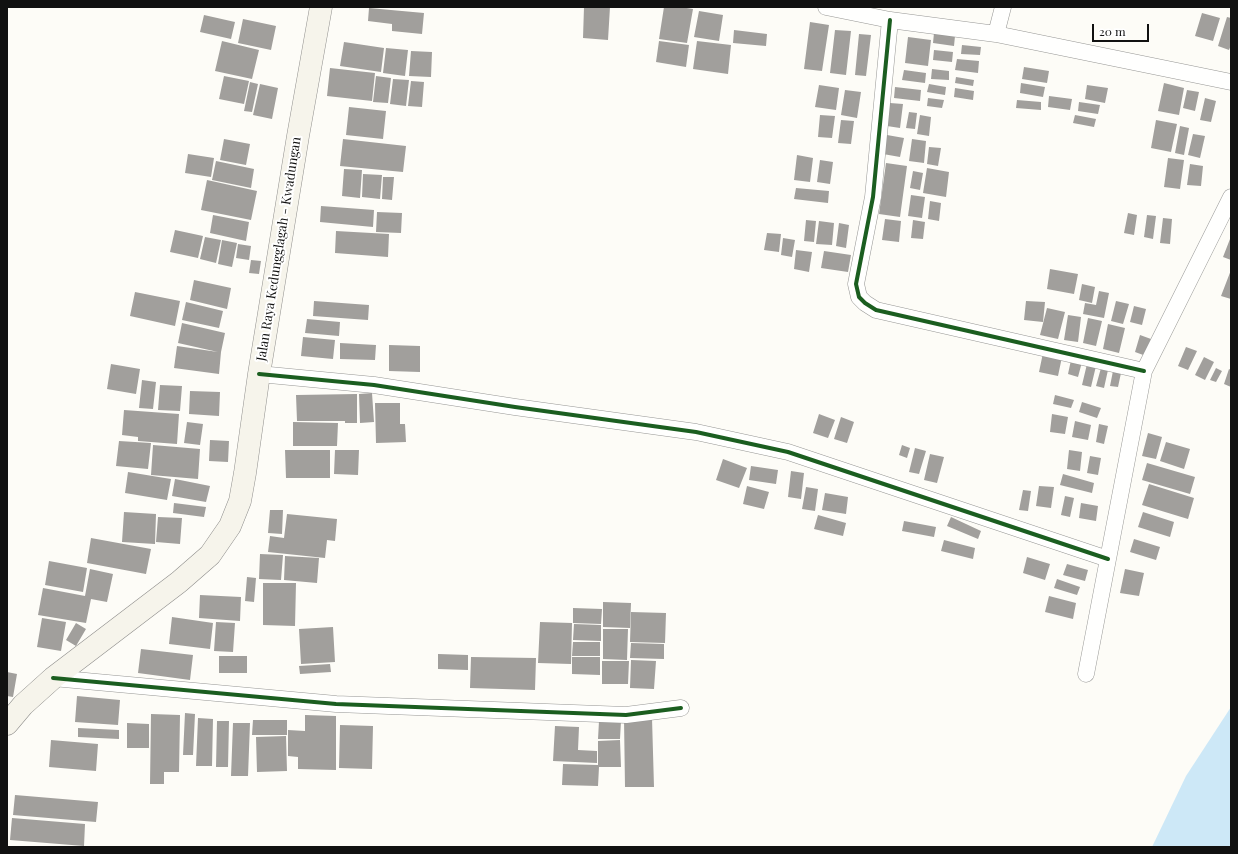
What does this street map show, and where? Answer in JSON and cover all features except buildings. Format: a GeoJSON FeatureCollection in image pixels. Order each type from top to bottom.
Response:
{"type":"FeatureCollection","features":[{"type":"Feature","properties":{"kind":"main road","name":"Jalan Raya Kedungglagah - Kwadungan"},"geometry":{"type":"LineString","coordinates":[[7,724],[24,705],[53,678],[179,582],[210,555],[230,526],[240,501],[298,136],[321,7]]}},
{"type":"Feature","properties":{"kind":"street"},"geometry":{"type":"LineString","coordinates":[[826,7],[890,20],[996,34],[1231,82]]}},
{"type":"Feature","properties":{"kind":"street"},"geometry":{"type":"LineString","coordinates":[[996,34],[1003,7]]}},
{"type":"Feature","properties":{"kind":"street"},"geometry":{"type":"LineString","coordinates":[[890,20],[872,197],[856,284],[859,297],[876,310],[1144,371]]}},
{"type":"Feature","properties":{"kind":"street"},"geometry":{"type":"LineString","coordinates":[[1086,674],[1144,371],[1231,197]]}},
{"type":"Feature","properties":{"kind":"street"},"geometry":{"type":"LineString","coordinates":[[259,374],[374,386],[696,432],[780,450],[1108,559]]}},
{"type":"Feature","properties":{"kind":"street"},"geometry":{"type":"LineString","coordinates":[[53,678],[336,704],[626,715],[681,708]]}},
{"type":"Feature","properties":{"kind":"water"},"geometry":{"type":"Polygon","coordinates":[[[1231,707],[1231,847],[1152,847],[1186,776],[1231,707]]]}},
{"type":"Feature","properties":{"kind":"cycle path"},"geometry":{"type":"LineString","coordinates":[[890,20],[873,197],[856,284],[859,297],[876,310],[1144,371]]}},
{"type":"Feature","properties":{"kind":"cycle path"},"geometry":{"type":"LineString","coordinates":[[259,374],[374,385],[515,407],[696,432],[788,452],[1108,559]]}},
{"type":"Feature","properties":{"kind":"cycle path"},"geometry":{"type":"LineString","coordinates":[[53,678],[336,704],[626,715],[681,708]]}}]}
